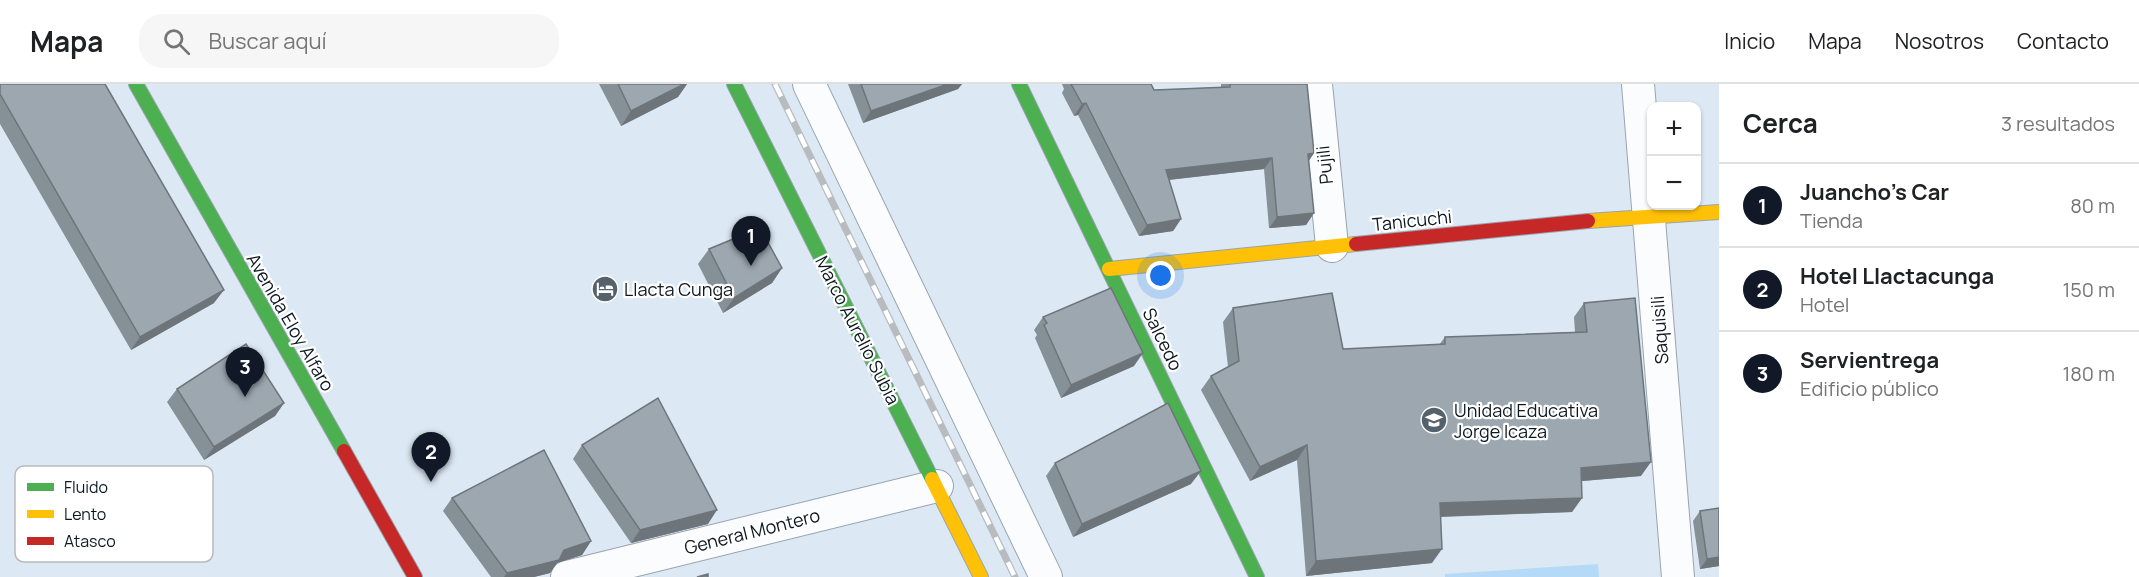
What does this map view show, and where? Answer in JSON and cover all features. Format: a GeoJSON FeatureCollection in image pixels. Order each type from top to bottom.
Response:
{"type":"FeatureCollection","features":[{"type":"Feature","properties":{"kind":"street","name":"Avenida Eloy Alfaro"},"geometry":{"type":"LineString","coordinates":[[136,84],[415,577]]}},
{"type":"Feature","properties":{"kind":"street","name":"Marco Aurelio Subia"},"geometry":{"type":"LineString","coordinates":[[734,84],[981,577]]}},
{"type":"Feature","properties":{"kind":"street"},"geometry":{"type":"LineString","coordinates":[[809,84],[1046,577]]}},
{"type":"Feature","properties":{"kind":"street","name":"Salcedo"},"geometry":{"type":"LineString","coordinates":[[1019,84],[1257,577]]}},
{"type":"Feature","properties":{"kind":"street","name":"Pujili"},"geometry":{"type":"LineString","coordinates":[[1316,84],[1332,246]]}},
{"type":"Feature","properties":{"kind":"street","name":"Saquisili"},"geometry":{"type":"LineString","coordinates":[[1638,84],[1651,215],[1678,577]]}},
{"type":"Feature","properties":{"kind":"street","name":"Tanicuchi"},"geometry":{"type":"LineString","coordinates":[[1109,269],[1651,215],[1719,212]]}},
{"type":"Feature","properties":{"kind":"street","name":"General Montero"},"geometry":{"type":"LineString","coordinates":[[567,577],[937,486]]}},
{"type":"Feature","properties":{"kind":"shaded area"},"geometry":{"type":"Polygon","coordinates":[[[1598,564],[1599,577],[1445,577],[1445,574],[1598,564]]]}},
{"type":"Feature","properties":{"kind":"building"},"geometry":{"type":"Polygon","coordinates":[[[0,84],[105,84],[224,290],[140,337],[0,94],[0,84]]]}},
{"type":"Feature","properties":{"kind":"building"},"geometry":{"type":"Polygon","coordinates":[[[618,84],[684,84],[631,111],[618,84]]]}},
{"type":"Feature","properties":{"kind":"building"},"geometry":{"type":"Polygon","coordinates":[[[861,84],[948,84],[871,111],[861,84]]]}},
{"type":"Feature","properties":{"kind":"building"},"geometry":{"type":"Polygon","coordinates":[[[1071,84],[1151,84],[1154,90],[1230,87],[1230,84],[1307,84],[1314,153],[1308,154],[1314,213],[1277,217],[1272,158],[1166,170],[1181,219],[1147,225],[1086,103],[1082,104],[1071,84]]]}},
{"type":"Feature","properties":{"kind":"building"},"geometry":{"type":"Polygon","coordinates":[[[760,228],[782,268],[734,298],[709,249],[760,228]]]}},
{"type":"Feature","properties":{"kind":"building"},"geometry":{"type":"Polygon","coordinates":[[[1111,288],[1143,353],[1071,385],[1044,325],[1047,323],[1043,317],[1111,288]]]}},
{"type":"Feature","properties":{"kind":"building"},"geometry":{"type":"Polygon","coordinates":[[[1332,293],[1343,349],[1445,344],[1445,337],[1587,332],[1584,303],[1635,298],[1651,462],[1581,468],[1582,498],[1440,503],[1442,549],[1316,561],[1307,445],[1260,467],[1211,376],[1239,361],[1233,308],[1332,293]]]}},
{"type":"Feature","properties":{"kind":"building"},"geometry":{"type":"Polygon","coordinates":[[[246,344],[284,403],[214,447],[177,389],[246,344]]]}},
{"type":"Feature","properties":{"kind":"building"},"geometry":{"type":"Polygon","coordinates":[[[658,398],[717,510],[640,530],[582,445],[658,398]]]}},
{"type":"Feature","properties":{"kind":"building"},"geometry":{"type":"Polygon","coordinates":[[[1168,403],[1201,471],[1082,524],[1055,463],[1168,403]]]}},
{"type":"Feature","properties":{"kind":"building"},"geometry":{"type":"Polygon","coordinates":[[[544,450],[591,541],[564,550],[559,560],[507,573],[452,498],[544,450]]]}},
{"type":"Feature","properties":{"kind":"building"},"geometry":{"type":"Polygon","coordinates":[[[1719,508],[1719,557],[1707,559],[1700,511],[1719,508]]]}},
{"type":"Feature","properties":{"kind":"railway"},"geometry":{"type":"LineString","coordinates":[[775,84],[1015,577]]}},
{"type":"Feature","properties":{"kind":"traffic: fast"},"geometry":{"type":"LineString","coordinates":[[136,84],[344,451]]}},
{"type":"Feature","properties":{"kind":"traffic: fast"},"geometry":{"type":"LineString","coordinates":[[734,84],[932,479]]}},
{"type":"Feature","properties":{"kind":"traffic: fast"},"geometry":{"type":"LineString","coordinates":[[1019,84],[1257,577]]}},
{"type":"Feature","properties":{"kind":"traffic: slow"},"geometry":{"type":"LineString","coordinates":[[1588,221],[1719,212]]}},
{"type":"Feature","properties":{"kind":"traffic: slow"},"geometry":{"type":"LineString","coordinates":[[1109,269],[1356,244]]}},
{"type":"Feature","properties":{"kind":"traffic: slow"},"geometry":{"type":"LineString","coordinates":[[932,479],[981,577]]}},
{"type":"Feature","properties":{"kind":"traffic: jam"},"geometry":{"type":"LineString","coordinates":[[1356,244],[1588,221]]}},
{"type":"Feature","properties":{"kind":"traffic: jam"},"geometry":{"type":"LineString","coordinates":[[344,451],[415,577]]}},
{"type":"Feature","properties":{"kind":"place","name":"Juancho's Car"},"geometry":{"type":"Point","coordinates":[751,266]}},
{"type":"Feature","properties":{"kind":"place","name":"Llacta Cunga"},"geometry":{"type":"Point","coordinates":[605,289]}},
{"type":"Feature","properties":{"kind":"place","name":"Servientrega"},"geometry":{"type":"Point","coordinates":[245,397]}},
{"type":"Feature","properties":{"kind":"place","name":"Unidad Educativa Jorge Icaza"},"geometry":{"type":"Point","coordinates":[1434,420]}},
{"type":"Feature","properties":{"kind":"place","name":"Hotel Llactacunga"},"geometry":{"type":"Point","coordinates":[431,482]}}]}
